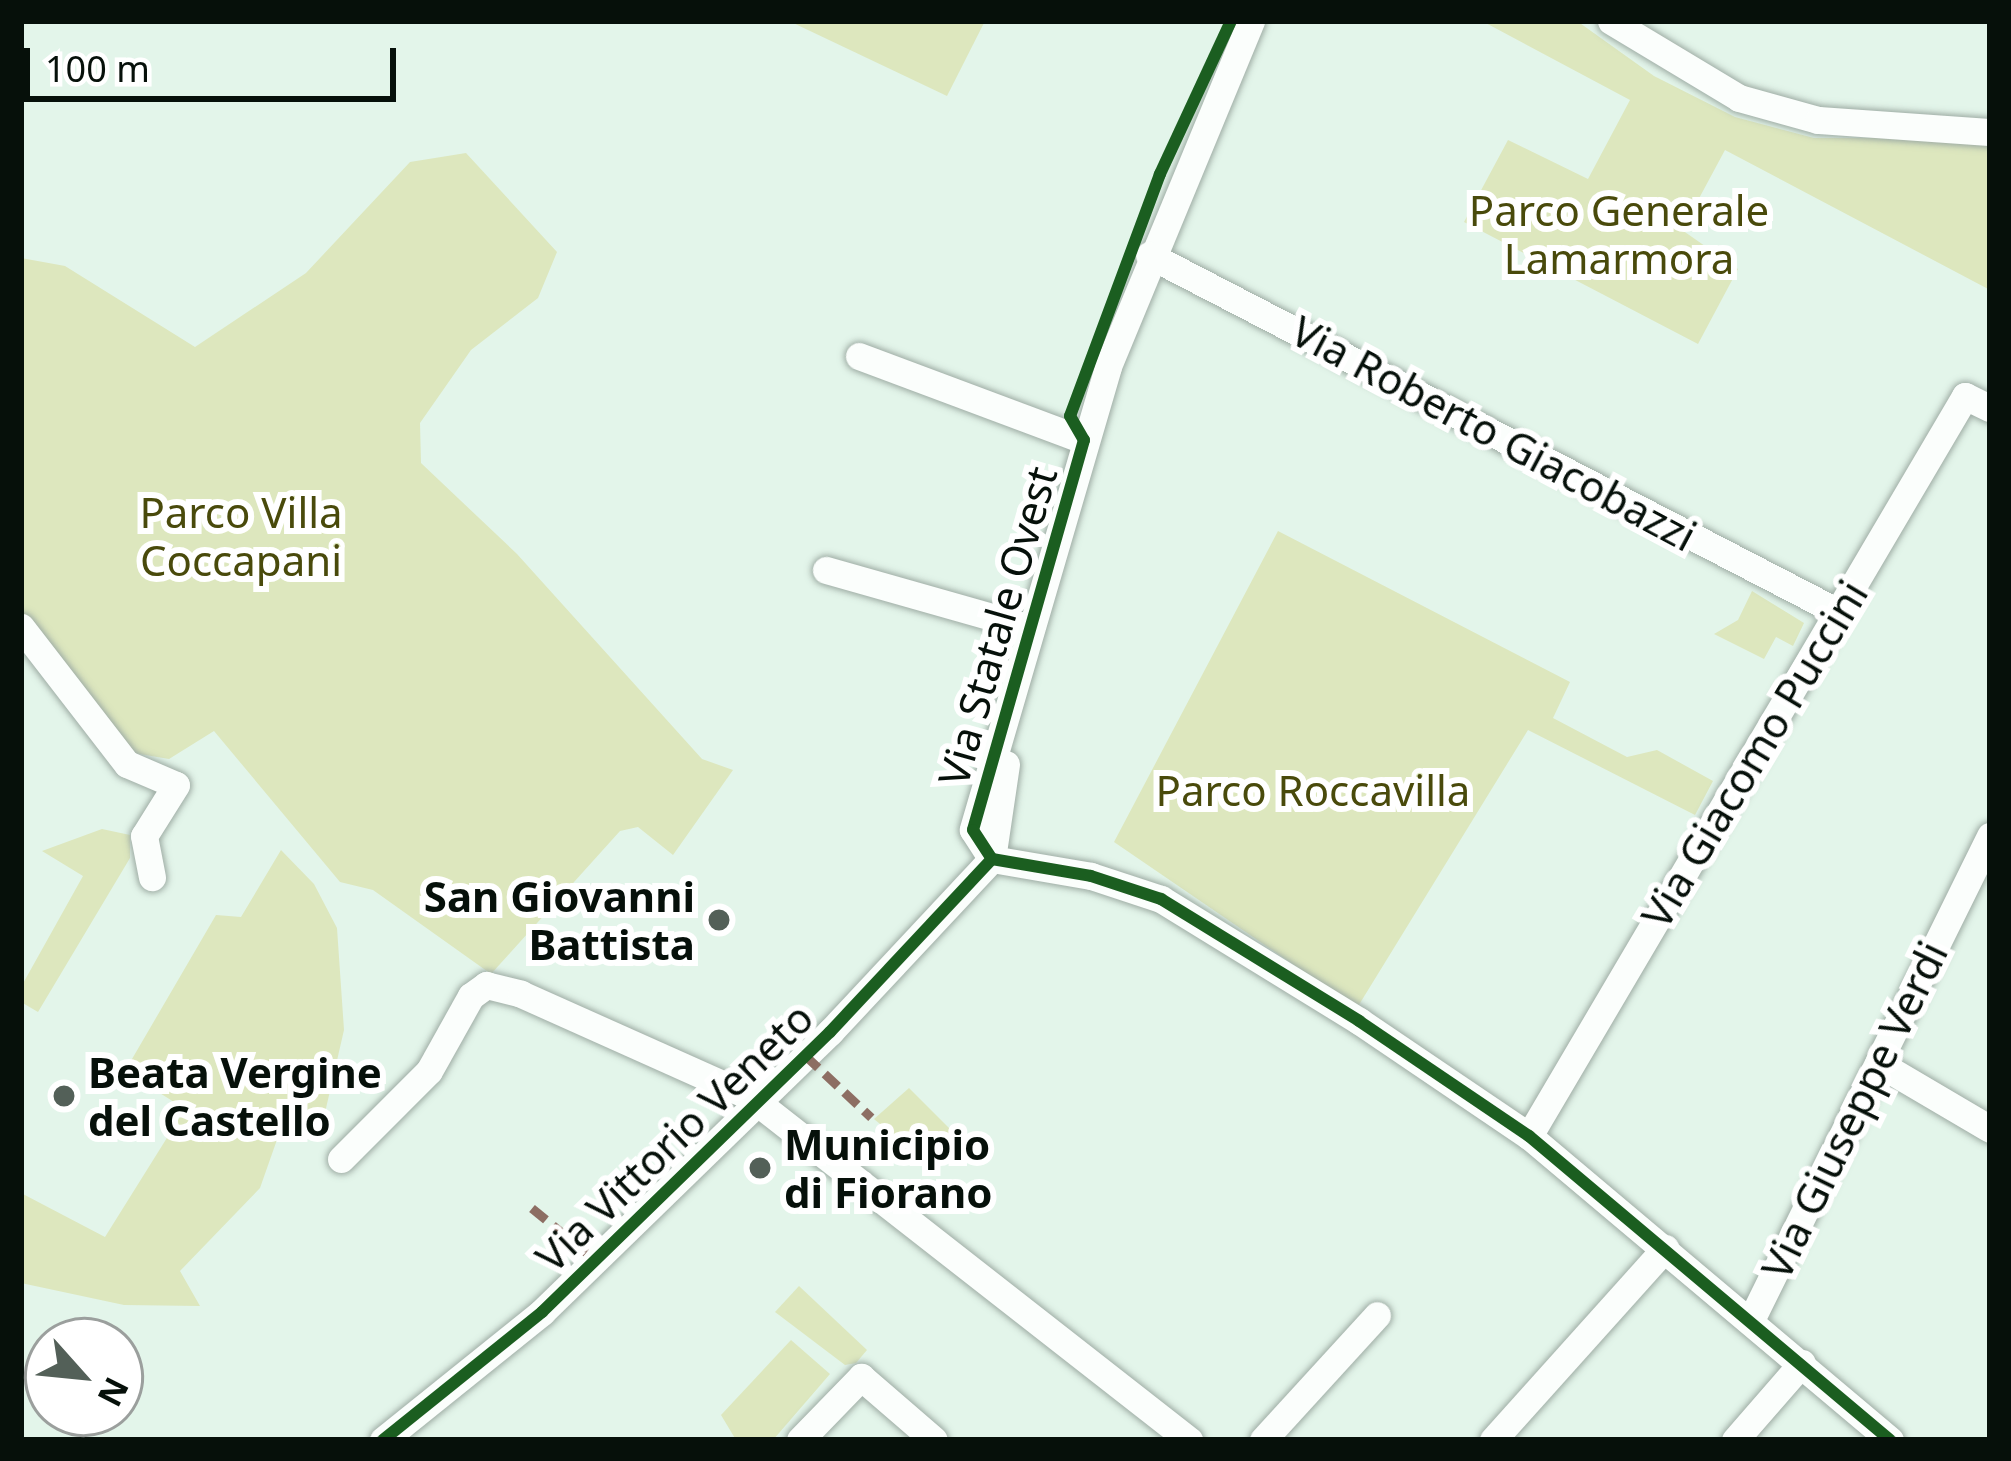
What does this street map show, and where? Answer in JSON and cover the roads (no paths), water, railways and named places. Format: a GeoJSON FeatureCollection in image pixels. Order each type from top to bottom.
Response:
{"type":"FeatureCollection","features":[{"type":"Feature","properties":{"kind":"street","name":"Via Statale Ovest"},"geometry":{"type":"LineString","coordinates":[[992,860],[973,830],[1006,731],[1084,440],[1149,255],[1251,21]]}},
{"type":"Feature","properties":{"kind":"street"},"geometry":{"type":"LineString","coordinates":[[1611,21],[1739,98],[1818,120],[1990,131]]}},
{"type":"Feature","properties":{"kind":"street"},"geometry":{"type":"LineString","coordinates":[[1890,127],[1990,112]]}},
{"type":"Feature","properties":{"kind":"street","name":"Via Roberto Giacobazzi"},"geometry":{"type":"LineString","coordinates":[[1149,255],[1838,612]]}},
{"type":"Feature","properties":{"kind":"street","name":"Via Statale Ovest"},"geometry":{"type":"LineString","coordinates":[[860,356],[1084,440]]}},
{"type":"Feature","properties":{"kind":"street","name":"Via Giacomo Puccini"},"geometry":{"type":"LineString","coordinates":[[1528,1136],[1965,396],[1990,408]]}},
{"type":"Feature","properties":{"kind":"street","name":"Via Statale Ovest"},"geometry":{"type":"LineString","coordinates":[[826,570],[1031,628]]}},
{"type":"Feature","properties":{"kind":"street"},"geometry":{"type":"LineString","coordinates":[[21,627],[128,764],[176,785],[144,836],[152,877]]}},
{"type":"Feature","properties":{"kind":"street","name":"Via Statale Ovest"},"geometry":{"type":"LineString","coordinates":[[992,860],[1006,731]]}},
{"type":"Feature","properties":{"kind":"street","name":"Via Giuseppe Verdi"},"geometry":{"type":"LineString","coordinates":[[1750,1320],[1878,1063],[1983,869],[1990,836]]}},
{"type":"Feature","properties":{"kind":"street"},"geometry":{"type":"LineString","coordinates":[[992,860],[1091,876],[1161,899],[1528,1136],[1890,1440]]}},
{"type":"Feature","properties":{"kind":"street","name":"Via Vittorio Veneto"},"geometry":{"type":"LineString","coordinates":[[383,1440],[542,1312],[992,860]]}},
{"type":"Feature","properties":{"kind":"street"},"geometry":{"type":"LineString","coordinates":[[341,1160],[429,1071],[470,996],[486,985],[754,1101],[830,1166],[1189,1440]]}},
{"type":"Feature","properties":{"kind":"street"},"geometry":{"type":"LineString","coordinates":[[1878,1063],[1990,1129]]}},
{"type":"Feature","properties":{"kind":"street"},"geometry":{"type":"LineString","coordinates":[[1493,1440],[1665,1248]]}},
{"type":"Feature","properties":{"kind":"street"},"geometry":{"type":"LineString","coordinates":[[1263,1440],[1377,1316]]}},
{"type":"Feature","properties":{"kind":"street"},"geometry":{"type":"LineString","coordinates":[[1735,1440],[1802,1363]]}},
{"type":"Feature","properties":{"kind":"street"},"geometry":{"type":"LineString","coordinates":[[800,1440],[861,1377],[934,1440]]}},
{"type":"Feature","properties":{"kind":"place","name":"San Giovanni Battista"},"geometry":{"type":"Point","coordinates":[719,920]}},
{"type":"Feature","properties":{"kind":"place","name":"Beata Vergine del Castello"},"geometry":{"type":"Point","coordinates":[64,1096]}},
{"type":"Feature","properties":{"kind":"place","name":"Municipio di Fiorano"},"geometry":{"type":"Point","coordinates":[760,1168]}},
{"type":"Feature","properties":{"kind":"park label","name":"Parco Generale Lamarmora"},"geometry":{"type":"Point","coordinates":[1619,234]}},
{"type":"Feature","properties":{"kind":"park label","name":"Parco Villa Coccapani"},"geometry":{"type":"Point","coordinates":[241,536]}},
{"type":"Feature","properties":{"kind":"park label","name":"Parco Roccavilla"},"geometry":{"type":"Point","coordinates":[1313,790]}}]}
